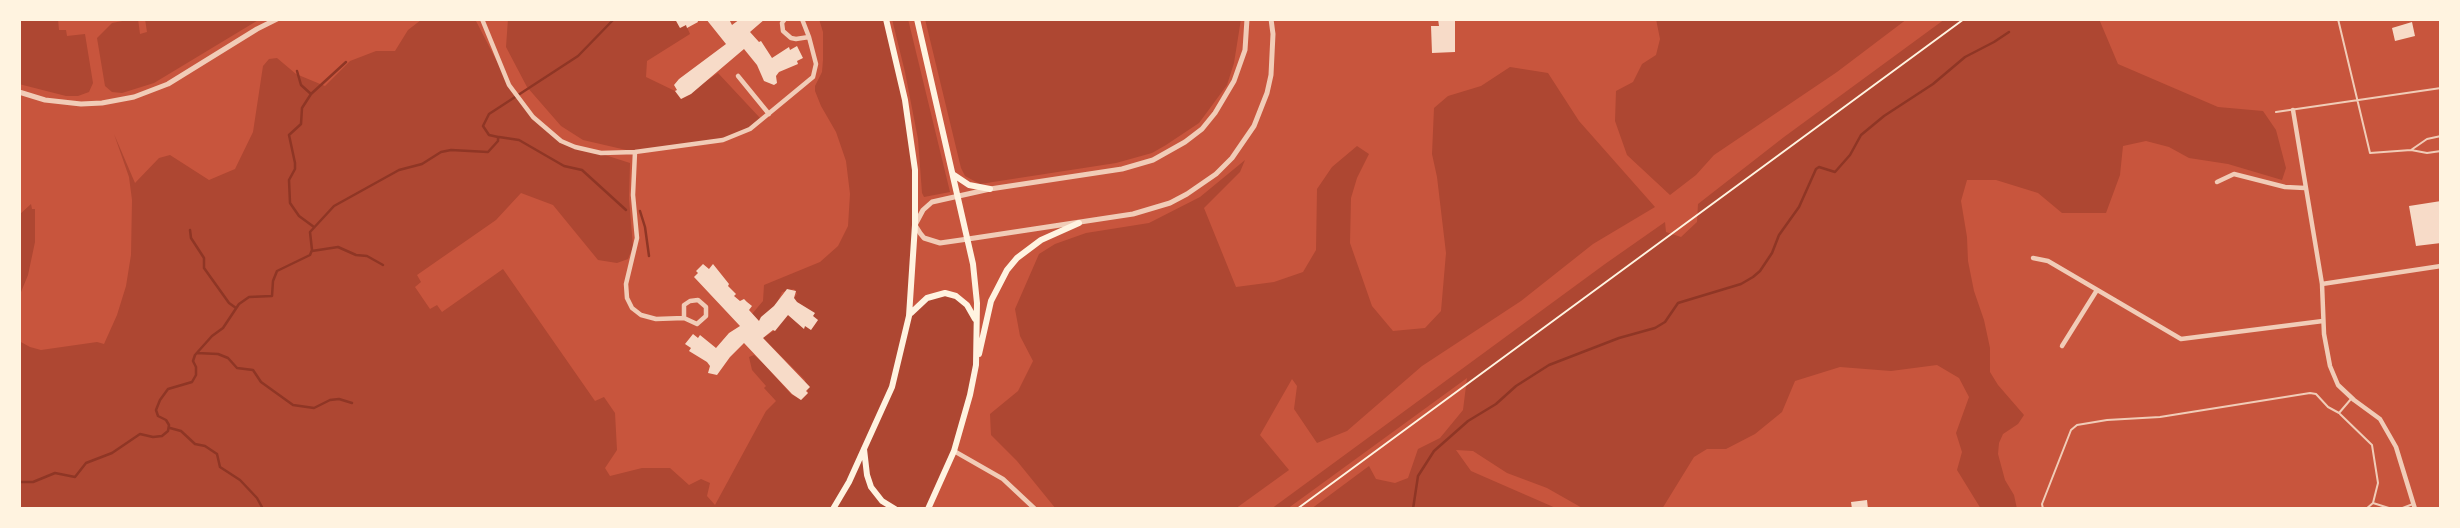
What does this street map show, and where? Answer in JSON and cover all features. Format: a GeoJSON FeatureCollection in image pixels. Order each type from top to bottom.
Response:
{"type":"FeatureCollection","features":[{"type":"Feature","properties":{"kind":"main road"},"geometry":{"type":"LineString","coordinates":[[833,509],[849,482],[892,387],[909,315],[915,225],[915,170],[912,139],[886,19]]}},
{"type":"Feature","properties":{"kind":"main road"},"geometry":{"type":"LineString","coordinates":[[917,19],[975,278],[976,362]]}},
{"type":"Feature","properties":{"kind":"main road"},"geometry":{"type":"LineString","coordinates":[[953,174],[969,185],[990,189]]}},
{"type":"Feature","properties":{"kind":"main road"},"geometry":{"type":"LineString","coordinates":[[928,509],[954,451],[991,301],[1007,270],[1035,244],[1079,223]]}},
{"type":"Feature","properties":{"kind":"main road"},"geometry":{"type":"LineString","coordinates":[[909,315],[927,298],[945,293],[967,305],[977,324]]}},
{"type":"Feature","properties":{"kind":"main road"},"geometry":{"type":"LineString","coordinates":[[864,447],[871,487],[882,501],[895,509]]}},
{"type":"Feature","properties":{"kind":"street"},"geometry":{"type":"LineString","coordinates":[[19,92],[45,100],[81,104],[134,97],[168,84],[277,19]]}},
{"type":"Feature","properties":{"kind":"street"},"geometry":{"type":"LineString","coordinates":[[482,19],[509,85],[520,102],[548,131],[561,141],[587,151],[614,154],[723,140],[750,129],[813,77],[816,64],[803,19]]}},
{"type":"Feature","properties":{"kind":"street"},"geometry":{"type":"LineString","coordinates":[[785,19],[782,26],[786,35],[796,39],[809,37]]}},
{"type":"Feature","properties":{"kind":"street"},"geometry":{"type":"LineString","coordinates":[[1247,19],[1245,50],[1234,81],[1215,113],[1202,129],[1185,142],[1153,160],[1122,169],[990,189],[932,202],[923,210],[915,225],[924,238],[940,243],[1133,214],[1170,203],[1200,186],[1232,158],[1254,126],[1267,93],[1273,58],[1271,19]]}},
{"type":"Feature","properties":{"kind":"street"},"geometry":{"type":"LineString","coordinates":[[738,76],[768,114]]}},
{"type":"Feature","properties":{"kind":"street"},"geometry":{"type":"LineString","coordinates":[[2293,110],[2322,284],[2323,321],[2330,366],[2338,385],[2380,419],[2396,447],[2415,506]]}},
{"type":"Feature","properties":{"kind":"street"},"geometry":{"type":"LineString","coordinates":[[635,152],[633,195],[636,238],[626,284],[627,298],[632,308],[646,318],[684,318],[697,324],[703,321],[707,311],[703,303],[698,300],[684,305],[684,318]]}},
{"type":"Feature","properties":{"kind":"street"},"geometry":{"type":"LineString","coordinates":[[2217,182],[2234,174],[2285,187],[2305,188]]}},
{"type":"Feature","properties":{"kind":"street"},"geometry":{"type":"LineString","coordinates":[[2033,258],[2048,261],[2181,339],[2323,321]]}},
{"type":"Feature","properties":{"kind":"street"},"geometry":{"type":"LineString","coordinates":[[2322,284],[2441,266]]}},
{"type":"Feature","properties":{"kind":"street"},"geometry":{"type":"LineString","coordinates":[[2062,346],[2098,290]]}},
{"type":"Feature","properties":{"kind":"street"},"geometry":{"type":"LineString","coordinates":[[954,451],[1003,480],[1035,509]]}},
{"type":"Feature","properties":{"kind":"lane"},"geometry":{"type":"LineString","coordinates":[[2337,19],[2370,153],[2441,151]]}},
{"type":"Feature","properties":{"kind":"lane"},"geometry":{"type":"LineString","coordinates":[[2276,112],[2441,89]]}},
{"type":"Feature","properties":{"kind":"lane"},"geometry":{"type":"LineString","coordinates":[[2411,150],[2427,139],[2441,136]]}},
{"type":"Feature","properties":{"kind":"lane"},"geometry":{"type":"LineString","coordinates":[[2043,509],[2042,504],[2071,430],[2077,425],[2160,417],[2309,393],[2316,394],[2372,445],[2378,483],[2373,503],[2366,509]]}},
{"type":"Feature","properties":{"kind":"lane"},"geometry":{"type":"LineString","coordinates":[[2339,413],[2352,398]]}},
{"type":"Feature","properties":{"kind":"lane"},"geometry":{"type":"LineString","coordinates":[[2373,503],[2392,509]]}},
{"type":"Feature","properties":{"kind":"lane"},"geometry":{"type":"LineString","coordinates":[[2400,509],[2415,506]]}},
{"type":"Feature","properties":{"kind":"path"},"geometry":{"type":"LineString","coordinates":[[1297,509],[1964,19]]}},
{"type":"Feature","properties":{"kind":"shaded area"},"geometry":{"type":"Polygon","coordinates":[[[19,19],[58,19],[59,30],[66,30],[67,36],[85,34],[93,83],[89,92],[66,96],[19,84],[19,19]]]}},
{"type":"Feature","properties":{"kind":"shaded area"},"geometry":{"type":"Polygon","coordinates":[[[138,19],[140,34],[147,32],[145,19],[260,19],[154,83],[122,93],[112,92],[105,86],[97,38],[112,23],[138,19]]]}},
{"type":"Feature","properties":{"kind":"shaded area"},"geometry":{"type":"Polygon","coordinates":[[[508,19],[675,19],[680,28],[686,25],[690,34],[647,61],[646,77],[675,91],[681,99],[718,73],[760,118],[750,129],[736,136],[635,152],[583,140],[561,126],[527,87],[506,47],[508,19]]]}},
{"type":"Feature","properties":{"kind":"shaded area"},"geometry":{"type":"Polygon","coordinates":[[[819,19],[886,19],[905,100],[915,170],[909,309],[936,294],[960,299],[977,324],[977,346],[964,419],[928,509],[19,509],[19,341],[41,350],[97,342],[104,344],[126,286],[131,255],[132,200],[129,177],[114,134],[135,183],[159,158],[170,155],[209,180],[235,169],[253,132],[263,66],[269,59],[277,58],[296,74],[325,86],[350,61],[376,51],[395,51],[408,30],[421,20],[476,21],[509,85],[533,117],[561,141],[630,163],[629,199],[633,247],[628,259],[617,263],[598,260],[553,205],[521,193],[496,220],[417,275],[421,282],[415,287],[430,309],[437,305],[442,312],[503,269],[595,401],[604,397],[615,413],[617,450],[605,468],[610,476],[642,468],[670,468],[689,485],[701,479],[710,483],[707,496],[715,505],[766,411],[776,401],[752,370],[749,357],[754,355],[791,394],[801,400],[808,393],[805,380],[763,338],[775,330],[788,315],[803,328],[805,326],[811,330],[818,320],[813,316],[814,313],[797,302],[794,289],[782,292],[777,303],[759,321],[752,314],[763,301],[764,285],[820,262],[838,246],[848,226],[850,194],[846,161],[836,132],[815,91],[823,60],[823,32],[819,19]]]}},
{"type":"Feature","properties":{"kind":"shaded area"},"geometry":{"type":"Polygon","coordinates":[[[892,19],[908,19],[950,192],[924,197],[922,193],[918,139],[892,19]]]}},
{"type":"Feature","properties":{"kind":"shaded area"},"geometry":{"type":"Polygon","coordinates":[[[925,19],[1241,19],[1234,63],[1227,85],[1199,123],[1166,145],[1152,153],[1116,163],[980,184],[965,176],[961,168],[925,19]]]}},
{"type":"Feature","properties":{"kind":"shaded area"},"geometry":{"type":"Polygon","coordinates":[[[1656,19],[1907,19],[1837,72],[1714,155],[1696,175],[1670,195],[1627,155],[1615,121],[1616,91],[1633,82],[1642,64],[1656,55],[1660,39],[1656,19]]]}},
{"type":"Feature","properties":{"kind":"shaded area"},"geometry":{"type":"Polygon","coordinates":[[[1945,19],[2099,19],[2118,64],[2218,107],[2263,111],[2276,130],[2286,168],[2282,180],[2228,164],[2189,158],[2169,147],[2146,141],[2123,146],[2120,175],[2106,213],[2062,213],[2038,193],[1996,180],[1967,180],[1961,201],[1968,261],[1990,348],[1990,372],[2024,415],[2018,424],[2003,434],[1998,454],[2017,509],[1981,509],[1957,470],[1962,452],[1956,433],[1969,397],[1959,378],[1937,365],[1891,371],[1840,367],[1795,381],[1782,412],[1755,434],[1726,449],[1707,449],[1694,457],[1662,509],[1584,509],[1547,488],[1507,473],[1473,451],[1456,450],[1471,471],[1558,509],[1311,509],[1369,466],[1376,479],[1395,483],[1408,478],[1418,449],[1440,438],[1463,410],[1467,378],[1287,509],[1271,509],[1665,222],[1666,232],[1681,237],[1697,222],[1698,204],[1945,19]]]}},
{"type":"Feature","properties":{"kind":"shaded area"},"geometry":{"type":"Polygon","coordinates":[[[1510,67],[1548,73],[1579,121],[1655,207],[1593,244],[1521,301],[1422,366],[1347,431],[1317,443],[1294,409],[1297,386],[1292,379],[1260,435],[1289,470],[1235,509],[1056,509],[1017,461],[991,435],[990,414],[1018,391],[1033,361],[1020,336],[1015,309],[1039,254],[1055,244],[1086,233],[1149,223],[1200,197],[1245,160],[1240,172],[1204,208],[1236,287],[1274,282],[1303,272],[1316,250],[1317,189],[1332,167],[1357,146],[1369,154],[1351,198],[1350,243],[1372,306],[1393,331],[1425,328],[1441,311],[1446,253],[1432,154],[1434,108],[1448,96],[1481,86],[1510,67]]]}},
{"type":"Feature","properties":{"kind":"shaded area"},"geometry":{"type":"Polygon","coordinates":[[[31,204],[32,209],[35,209],[35,242],[28,275],[19,297],[19,215],[31,204]]]}},
{"type":"Feature","properties":{"kind":"building"},"geometry":{"type":"Polygon","coordinates":[[[675,19],[697,19],[698,22],[687,28],[686,25],[680,28],[675,19]]]}},
{"type":"Feature","properties":{"kind":"building"},"geometry":{"type":"Polygon","coordinates":[[[706,19],[729,19],[732,25],[740,19],[765,19],[750,32],[761,41],[772,58],[789,47],[790,50],[797,46],[803,58],[797,61],[798,64],[779,72],[774,85],[764,81],[757,65],[744,49],[691,94],[681,99],[674,85],[726,44],[706,19]]]}},
{"type":"Feature","properties":{"kind":"building"},"geometry":{"type":"Polygon","coordinates":[[[1438,19],[1455,19],[1455,52],[1432,53],[1431,26],[1439,26],[1438,19]]]}},
{"type":"Feature","properties":{"kind":"building"},"geometry":{"type":"Polygon","coordinates":[[[2412,22],[2415,36],[2395,41],[2392,28],[2412,22]]]}},
{"type":"Feature","properties":{"kind":"building"},"geometry":{"type":"Polygon","coordinates":[[[2441,201],[2441,243],[2416,246],[2409,206],[2441,201]]]}},
{"type":"Feature","properties":{"kind":"building"},"geometry":{"type":"Polygon","coordinates":[[[703,264],[709,269],[713,264],[736,294],[734,296],[740,301],[744,299],[752,306],[749,310],[759,321],[787,289],[796,291],[794,298],[797,302],[815,313],[813,316],[818,320],[811,330],[805,326],[804,329],[788,315],[775,331],[763,338],[810,387],[801,400],[792,394],[744,343],[717,375],[708,373],[710,366],[707,362],[689,351],[691,348],[685,344],[693,334],[698,338],[700,335],[716,348],[729,333],[740,326],[694,277],[703,264]]]}},
{"type":"Feature","properties":{"kind":"building"},"geometry":{"type":"Polygon","coordinates":[[[1867,500],[1868,509],[1852,509],[1851,502],[1867,500]]]}},
{"type":"Feature","properties":{"kind":"waterway"},"geometry":{"type":"LineString","coordinates":[[19,482],[33,482],[55,473],[75,477],[86,463],[112,453],[140,434],[162,436],[168,431],[169,425],[158,416],[156,410],[168,389],[192,382],[196,375],[193,361],[195,355],[223,328],[239,304],[249,297],[272,296],[277,271],[310,255],[310,232],[334,206],[399,170],[422,164],[441,152],[488,152],[498,141],[498,137],[489,135],[483,126],[489,114],[578,56],[614,19]]}},
{"type":"Feature","properties":{"kind":"waterway"},"geometry":{"type":"LineString","coordinates":[[1413,509],[1418,476],[1434,451],[1468,421],[1549,365],[1619,338],[1655,328],[1665,322],[1678,303],[1741,284],[1753,277],[1772,253],[1779,235],[1799,207],[1816,169],[1819,167],[1835,172],[1850,155],[1861,135],[1884,116],[1933,84],[1965,57],[2009,32]]}},
{"type":"Feature","properties":{"kind":"waterway"},"geometry":{"type":"LineString","coordinates":[[314,227],[299,216],[290,203],[289,180],[295,163],[289,135],[301,124],[302,108],[311,94],[346,62]]}},
{"type":"Feature","properties":{"kind":"waterway"},"geometry":{"type":"LineString","coordinates":[[297,71],[301,85],[311,94]]}},
{"type":"Feature","properties":{"kind":"waterway"},"geometry":{"type":"LineString","coordinates":[[499,137],[519,140],[564,166],[582,170],[626,210]]}},
{"type":"Feature","properties":{"kind":"waterway"},"geometry":{"type":"LineString","coordinates":[[640,211],[649,256]]}},
{"type":"Feature","properties":{"kind":"waterway"},"geometry":{"type":"LineString","coordinates":[[190,230],[191,238],[204,258],[204,268],[229,303],[236,308]]}},
{"type":"Feature","properties":{"kind":"waterway"},"geometry":{"type":"LineString","coordinates":[[312,251],[338,247],[356,255],[367,256],[383,265]]}},
{"type":"Feature","properties":{"kind":"waterway"},"geometry":{"type":"LineString","coordinates":[[197,353],[218,354],[228,358],[237,368],[253,370],[261,382],[293,405],[314,408],[330,400],[339,399],[352,403]]}},
{"type":"Feature","properties":{"kind":"waterway"},"geometry":{"type":"LineString","coordinates":[[170,428],[181,431],[195,444],[205,446],[217,454],[220,467],[240,480],[257,498],[263,509]]}}]}
